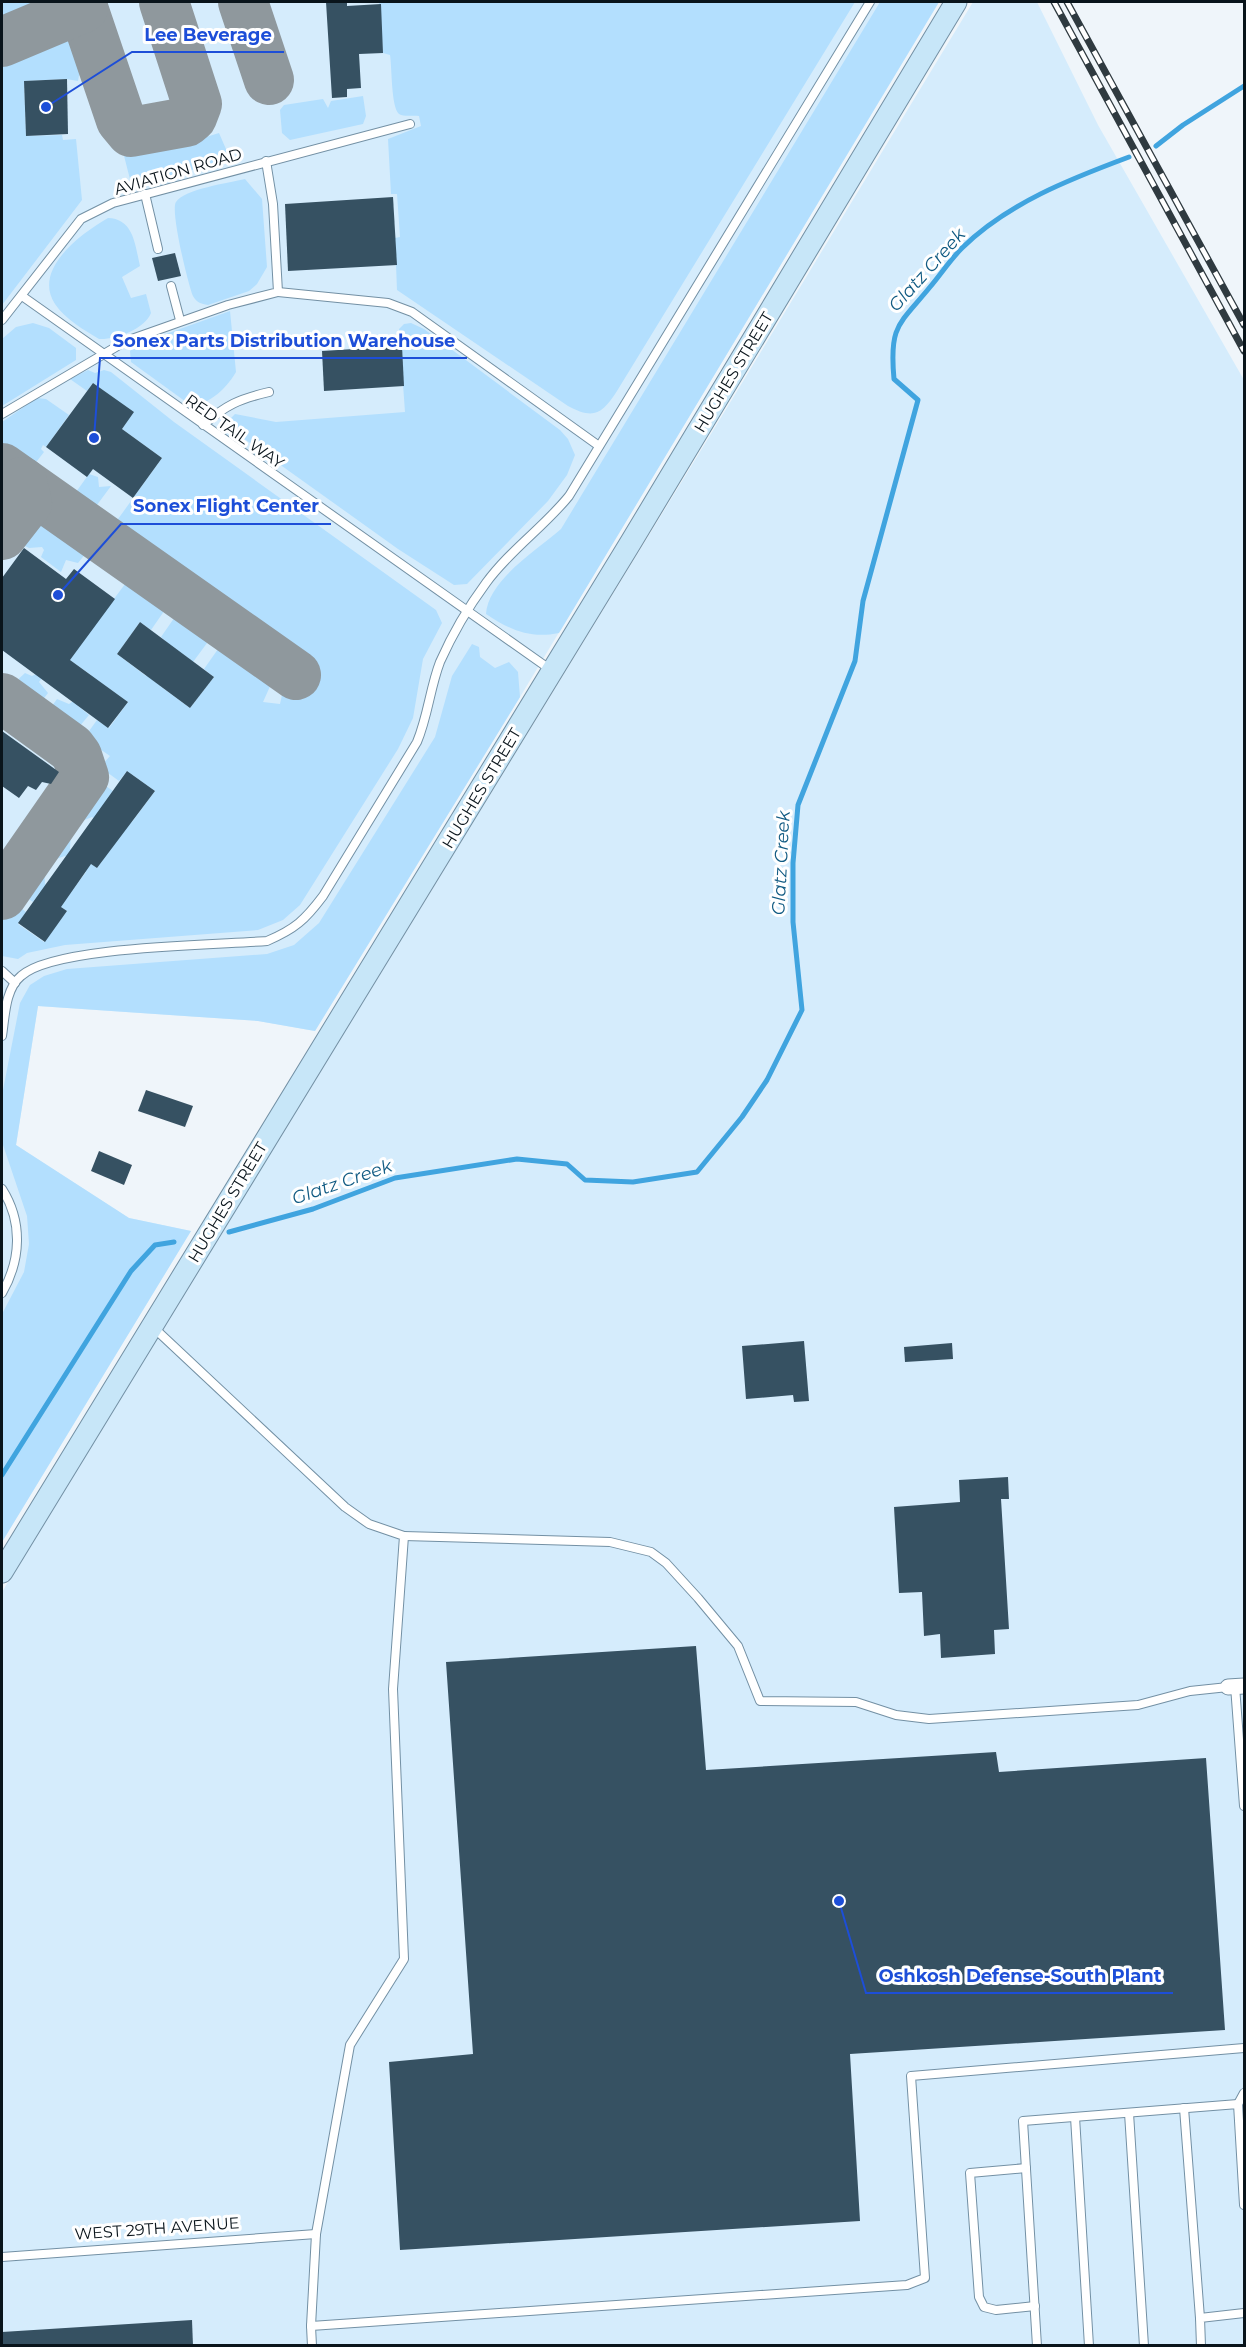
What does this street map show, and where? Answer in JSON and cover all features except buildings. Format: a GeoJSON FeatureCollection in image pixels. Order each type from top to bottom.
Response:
{"type":"FeatureCollection","features":[{"type":"Feature","properties":{"kind":"street","name":"HUGHES STREET"},"geometry":{"type":"LineString","coordinates":[[2,1572],[552,671],[956,2]]}},
{"type":"Feature","properties":{"kind":"lane"},"geometry":{"type":"LineString","coordinates":[[2,1036],[9,993],[15,983],[36,965],[59,958],[267,941],[290,932],[305,919],[323,896],[417,742],[440,663],[486,583],[510,555],[551,519],[563,504],[870,2]]}},
{"type":"Feature","properties":{"kind":"lane","name":"AVIATION ROAD"},"geometry":{"type":"LineString","coordinates":[[2,320],[81,219],[113,203],[410,124]]}},
{"type":"Feature","properties":{"kind":"lane"},"geometry":{"type":"LineString","coordinates":[[266,161],[273,204],[278,292]]}},
{"type":"Feature","properties":{"kind":"lane"},"geometry":{"type":"LineString","coordinates":[[145,194],[158,249]]}},
{"type":"Feature","properties":{"kind":"lane"},"geometry":{"type":"LineString","coordinates":[[171,286],[180,320]]}},
{"type":"Feature","properties":{"kind":"lane"},"geometry":{"type":"LineString","coordinates":[[2,414],[102,354],[180,320],[278,292],[388,303],[412,312],[599,446]]}},
{"type":"Feature","properties":{"kind":"lane","name":"RED TAIL WAY"},"geometry":{"type":"LineString","coordinates":[[21,296],[552,671]]}},
{"type":"Feature","properties":{"kind":"lane"},"geometry":{"type":"LineString","coordinates":[[203,425],[224,406],[240,399],[268,392]]}},
{"type":"Feature","properties":{"kind":"lane"},"geometry":{"type":"LineString","coordinates":[[2,971],[15,983]]}},
{"type":"Feature","properties":{"kind":"lane"},"geometry":{"type":"LineString","coordinates":[[2,1189],[12,1209],[18,1245],[16,1263],[2,1293]]}},
{"type":"Feature","properties":{"kind":"lane"},"geometry":{"type":"LineString","coordinates":[[152,1326],[345,1507],[369,1524],[404,1536],[610,1542],[651,1552],[666,1563],[738,1646],[760,1701],[856,1702],[896,1715],[929,1719],[1138,1705],[1190,1691],[1236,1686],[1245,1806]]}},
{"type":"Feature","properties":{"kind":"lane"},"geometry":{"type":"LineString","coordinates":[[312,2346],[316,2234],[350,2045],[404,1959],[393,1689],[404,1536]]}},
{"type":"Feature","properties":{"kind":"lane"},"geometry":{"type":"LineString","coordinates":[[311,2326],[907,2285],[925,2278],[911,2076],[1245,2048]]}},
{"type":"Feature","properties":{"kind":"lane"},"geometry":{"type":"LineString","coordinates":[[1245,2093],[1238,2104],[1245,2205]]}},
{"type":"Feature","properties":{"kind":"lane"},"geometry":{"type":"LineString","coordinates":[[1037,2346],[1023,2121],[1238,2104]]}},
{"type":"Feature","properties":{"kind":"lane"},"geometry":{"type":"LineString","coordinates":[[1184,2108],[1201,2346]]}},
{"type":"Feature","properties":{"kind":"lane"},"geometry":{"type":"LineString","coordinates":[[1129,2113],[1144,2346]]}},
{"type":"Feature","properties":{"kind":"lane"},"geometry":{"type":"LineString","coordinates":[[1075,2117],[1089,2346]]}},
{"type":"Feature","properties":{"kind":"lane"},"geometry":{"type":"LineString","coordinates":[[1026,2168],[970,2173],[979,2297],[984,2307],[996,2310],[1035,2306]]}},
{"type":"Feature","properties":{"kind":"lane","name":"WEST 29TH AVENUE"},"geometry":{"type":"LineString","coordinates":[[2,2257],[316,2234]]}},
{"type":"Feature","properties":{"kind":"lane"},"geometry":{"type":"LineString","coordinates":[[1200,2318],[1245,2313]]}},
{"type":"Feature","properties":{"kind":"shaded area"},"geometry":{"type":"Polygon","coordinates":[[[2,2],[939,2],[520,697],[315,1031],[258,1021],[38,1006],[16,1145],[129,1218],[191,1231],[2,1542],[2,2]]]}},
{"type":"Feature","properties":{"kind":"shaded area"},"geometry":{"type":"Polygon","coordinates":[[[2,2],[58,2],[2,28],[2,2]]]}},
{"type":"Feature","properties":{"kind":"shaded area"},"geometry":{"type":"Polygon","coordinates":[[[379,2],[855,2],[617,391],[602,410],[585,413],[568,406],[397,290],[395,238],[400,237],[397,194],[391,194],[388,139],[421,126],[419,116],[401,115],[396,110],[390,55],[383,53],[379,2]]]}},
{"type":"Feature","properties":{"kind":"shaded area"},"geometry":{"type":"Polygon","coordinates":[[[880,2],[939,2],[559,633],[529,634],[512,629],[495,620],[486,614],[495,589],[527,556],[561,529],[880,2]]]}},
{"type":"Feature","properties":{"kind":"shaded area"},"geometry":{"type":"Polygon","coordinates":[[[973,2],[1037,2],[1098,125],[1244,380],[1244,2345],[2,2345],[2,1592],[973,2]]]}},
{"type":"Feature","properties":{"kind":"shaded area"},"geometry":{"type":"Polygon","coordinates":[[[67,25],[87,68],[80,70],[78,81],[66,79],[24,81],[26,136],[62,135],[63,140],[76,139],[82,200],[2,305],[2,54],[67,25]]]}},
{"type":"Feature","properties":{"kind":"shaded area"},"geometry":{"type":"Polygon","coordinates":[[[363,96],[366,116],[363,124],[290,140],[282,133],[280,110],[284,105],[323,99],[328,108],[331,101],[363,96]]]}},
{"type":"Feature","properties":{"kind":"shaded area"},"geometry":{"type":"Polygon","coordinates":[[[195,127],[203,129],[206,137],[219,133],[229,156],[210,165],[132,187],[122,148],[195,127]]]}},
{"type":"Feature","properties":{"kind":"shaded area"},"geometry":{"type":"Polygon","coordinates":[[[245,179],[262,199],[267,267],[257,284],[249,291],[208,305],[201,303],[193,296],[184,263],[175,218],[176,202],[188,193],[197,190],[245,179]]]}},
{"type":"Feature","properties":{"kind":"shaded area"},"geometry":{"type":"Polygon","coordinates":[[[108,218],[117,219],[123,223],[132,234],[140,266],[122,277],[131,298],[146,294],[151,313],[148,319],[136,329],[113,338],[99,339],[75,324],[59,309],[50,291],[50,278],[63,253],[108,218]]]}},
{"type":"Feature","properties":{"kind":"shaded area"},"geometry":{"type":"Polygon","coordinates":[[[230,311],[236,372],[228,384],[212,398],[193,407],[131,362],[130,351],[138,344],[230,311]]]}},
{"type":"Feature","properties":{"kind":"shaded area"},"geometry":{"type":"Polygon","coordinates":[[[33,323],[49,328],[76,348],[76,360],[2,406],[2,339],[16,327],[33,323]]]}},
{"type":"Feature","properties":{"kind":"shaded area"},"geometry":{"type":"Polygon","coordinates":[[[411,323],[424,329],[560,430],[568,439],[575,455],[567,475],[548,501],[467,584],[454,585],[398,549],[229,428],[230,419],[235,414],[276,422],[405,412],[399,329],[404,324],[411,323]]]}},
{"type":"Feature","properties":{"kind":"shaded area"},"geometry":{"type":"Polygon","coordinates":[[[88,370],[95,373],[104,370],[111,372],[174,422],[436,610],[442,623],[423,659],[413,718],[398,749],[300,905],[283,920],[258,930],[65,945],[27,953],[18,959],[2,956],[2,907],[8,898],[26,912],[18,924],[44,942],[67,911],[40,892],[33,902],[14,889],[32,861],[44,869],[45,884],[66,899],[86,872],[65,856],[50,861],[39,852],[60,824],[71,831],[70,849],[97,868],[120,836],[92,817],[77,823],[66,816],[93,777],[113,791],[105,802],[132,822],[155,791],[127,771],[119,781],[100,767],[110,756],[84,738],[97,720],[109,728],[128,702],[97,680],[78,706],[89,715],[74,733],[47,713],[57,699],[69,704],[72,702],[91,675],[60,653],[39,682],[48,693],[38,706],[11,686],[25,673],[32,676],[36,674],[65,636],[79,646],[131,576],[169,604],[151,630],[140,622],[117,654],[146,676],[170,645],[161,637],[179,611],[213,635],[193,662],[183,654],[160,686],[190,708],[214,677],[204,669],[223,642],[269,675],[272,682],[263,702],[280,704],[284,686],[293,691],[309,667],[113,526],[162,458],[122,429],[133,412],[93,383],[87,391],[70,379],[88,370]]]}},
{"type":"Feature","properties":{"kind":"shaded area"},"geometry":{"type":"Polygon","coordinates":[[[37,398],[46,399],[69,415],[46,447],[43,445],[41,449],[44,452],[30,470],[2,450],[2,422],[37,398]]]}},
{"type":"Feature","properties":{"kind":"shaded area"},"geometry":{"type":"Polygon","coordinates":[[[89,474],[98,477],[99,487],[111,486],[91,513],[71,499],[89,474]]]}},
{"type":"Feature","properties":{"kind":"shaded area"},"geometry":{"type":"Polygon","coordinates":[[[34,514],[47,517],[90,548],[78,563],[66,560],[61,572],[41,557],[44,550],[42,547],[29,548],[9,538],[25,519],[34,514]]]}},
{"type":"Feature","properties":{"kind":"shaded area"},"geometry":{"type":"Polygon","coordinates":[[[472,644],[479,647],[480,657],[495,668],[509,662],[518,672],[520,697],[315,1031],[258,1021],[38,1006],[16,1145],[129,1218],[191,1231],[2,1542],[2,1314],[24,1272],[29,1244],[27,1216],[2,1142],[3,1090],[20,1003],[30,985],[44,976],[67,969],[267,954],[294,945],[319,923],[435,737],[452,676],[472,644]]]}},
{"type":"Feature","properties":{"kind":"waterway","name":"Glatz Creek"},"geometry":{"type":"LineString","coordinates":[[1156,146],[1183,125],[1244,86]]}},
{"type":"Feature","properties":{"kind":"waterway","name":"Glatz Creek"},"geometry":{"type":"LineString","coordinates":[[229,1232],[313,1209],[395,1178],[517,1159],[567,1164],[585,1180],[633,1182],[697,1172],[742,1117],[767,1080],[802,1010],[793,922],[793,863],[798,805],[855,661],[863,601],[918,400],[894,379],[893,347],[898,327],[953,257],[999,218],[1019,205],[1062,184],[1129,157]]}},
{"type":"Feature","properties":{"kind":"waterway","name":"Glatz Creek"},"geometry":{"type":"LineString","coordinates":[[2,1475],[131,1271],[155,1245],[174,1242]]}},
{"type":"Feature","properties":{"kind":"taxiway"},"geometry":{"type":"LineString","coordinates":[[81,2],[121,120],[131,132],[186,122],[192,117],[197,104],[164,2]]}},
{"type":"Feature","properties":{"kind":"taxiway"},"geometry":{"type":"LineString","coordinates":[[243,2],[269,80]]}},
{"type":"Feature","properties":{"kind":"taxiway"},"geometry":{"type":"LineString","coordinates":[[2,42],[83,8]]}},
{"type":"Feature","properties":{"kind":"taxiway"},"geometry":{"type":"LineString","coordinates":[[2,468],[296,675]]}},
{"type":"Feature","properties":{"kind":"taxiway"},"geometry":{"type":"LineString","coordinates":[[2,535],[27,503],[22,482]]}},
{"type":"Feature","properties":{"kind":"taxiway"},"geometry":{"type":"LineString","coordinates":[[2,698],[71,748],[77,756],[84,777],[2,895]]}},
{"type":"Feature","properties":{"kind":"railway"},"geometry":{"type":"LineString","coordinates":[[1054,2],[1244,351]]}},
{"type":"Feature","properties":{"kind":"railway"},"geometry":{"type":"LineString","coordinates":[[1067,2],[1244,325]]}},
{"type":"Feature","properties":{"kind":"place","name":"Lee Beverage"},"geometry":{"type":"Point","coordinates":[46,107]}},
{"type":"Feature","properties":{"kind":"place","name":"Sonex Parts Distribution Warehouse"},"geometry":{"type":"Point","coordinates":[94,438]}},
{"type":"Feature","properties":{"kind":"place","name":"Sonex Flight Center"},"geometry":{"type":"Point","coordinates":[58,595]}},
{"type":"Feature","properties":{"kind":"place","name":"Oshkosh Defense-South Plant"},"geometry":{"type":"Point","coordinates":[839,1901]}}]}
